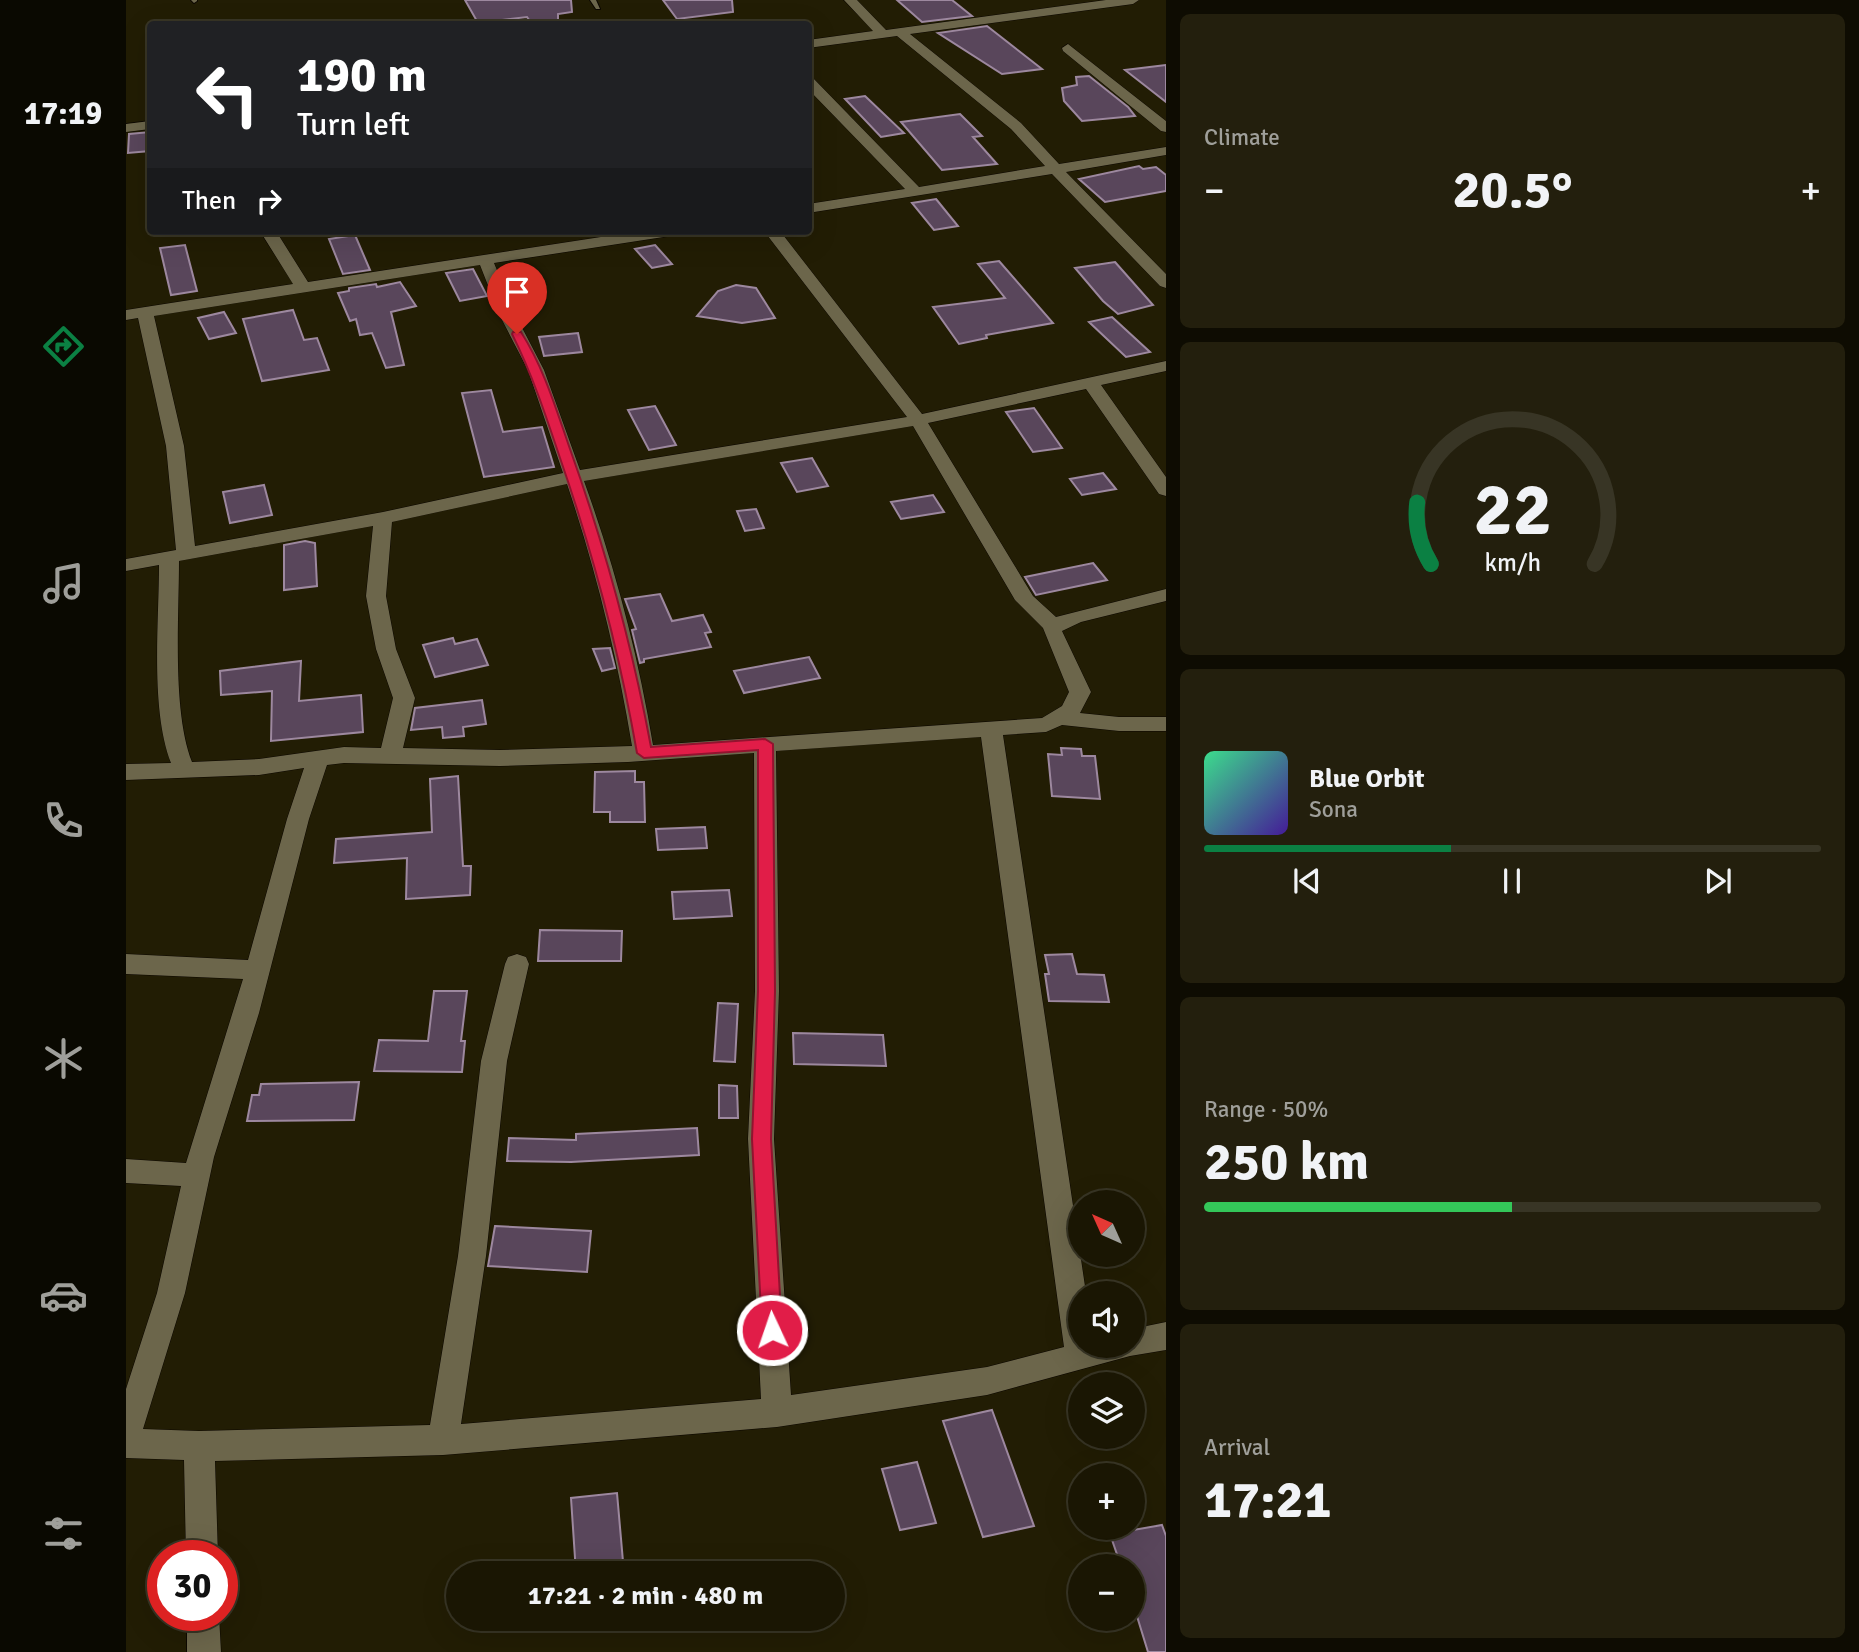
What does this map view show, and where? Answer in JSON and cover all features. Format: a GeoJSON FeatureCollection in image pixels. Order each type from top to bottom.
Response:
{"type":"FeatureCollection","features":[{"type":"Feature","properties":{"kind":"street"},"geometry":{"type":"LineString","coordinates":[[850,0],[883,34]]}},
{"type":"Feature","properties":{"kind":"street"},"geometry":{"type":"LineString","coordinates":[[812,43],[1133,0]]}},
{"type":"Feature","properties":{"kind":"street"},"geometry":{"type":"LineString","coordinates":[[900,32],[1016,126],[1053,168],[1166,283]]}},
{"type":"Feature","properties":{"kind":"street"},"geometry":{"type":"LineString","coordinates":[[1068,48],[1166,128]]}},
{"type":"Feature","properties":{"kind":"street"},"geometry":{"type":"LineString","coordinates":[[812,85],[915,191]]}},
{"type":"Feature","properties":{"kind":"street"},"geometry":{"type":"LineString","coordinates":[[126,128],[147,125]]}},
{"type":"Feature","properties":{"kind":"street"},"geometry":{"type":"LineString","coordinates":[[812,208],[1166,151]]}},
{"type":"Feature","properties":{"kind":"street"},"geometry":{"type":"LineString","coordinates":[[270,235],[303,287]]}},
{"type":"Feature","properties":{"kind":"street"},"geometry":{"type":"LineString","coordinates":[[126,315],[644,235]]}},
{"type":"Feature","properties":{"kind":"street"},"geometry":{"type":"LineString","coordinates":[[775,235],[918,420],[1025,600],[1053,626]]}},
{"type":"Feature","properties":{"kind":"street"},"geometry":{"type":"LineString","coordinates":[[485,259],[508,316],[536,370],[594,536],[629,664],[644,753]]}},
{"type":"Feature","properties":{"kind":"street"},"geometry":{"type":"LineString","coordinates":[[145,312],[175,446],[178,558],[169,662],[173,740],[185,771]]}},
{"type":"Feature","properties":{"kind":"street"},"geometry":{"type":"LineString","coordinates":[[126,565],[178,558],[383,518],[572,477],[918,420],[1166,366]]}},
{"type":"Feature","properties":{"kind":"street"},"geometry":{"type":"LineString","coordinates":[[1090,382],[1166,490]]}},
{"type":"Feature","properties":{"kind":"street"},"geometry":{"type":"LineString","coordinates":[[383,518],[376,596],[386,649],[404,698],[390,756]]}},
{"type":"Feature","properties":{"kind":"street"},"geometry":{"type":"LineString","coordinates":[[1053,626],[1075,617],[1166,594]]}},
{"type":"Feature","properties":{"kind":"street"},"geometry":{"type":"LineString","coordinates":[[126,772],[259,767],[344,755],[500,758],[644,753],[1046,725],[1070,711],[1080,692],[1052,631],[1053,626]]}},
{"type":"Feature","properties":{"kind":"street"},"geometry":{"type":"LineString","coordinates":[[1061,718],[1119,724],[1166,724]]}},
{"type":"Feature","properties":{"kind":"street"},"geometry":{"type":"LineString","coordinates":[[991,729],[1069,1281]]}},
{"type":"Feature","properties":{"kind":"street"},"geometry":{"type":"LineString","coordinates":[[765,744],[767,991],[761,1139],[777,1412]]}},
{"type":"Feature","properties":{"kind":"street"},"geometry":{"type":"LineString","coordinates":[[126,1436],[171,1293],[197,1175],[258,970],[298,819],[318,759]]}},
{"type":"Feature","properties":{"kind":"street"},"geometry":{"type":"LineString","coordinates":[[126,964],[258,970]]}},
{"type":"Feature","properties":{"kind":"street"},"geometry":{"type":"LineString","coordinates":[[443,1440],[472,1256],[494,1061],[517,964]]}},
{"type":"Feature","properties":{"kind":"street"},"geometry":{"type":"LineString","coordinates":[[126,1171],[197,1175]]}},
{"type":"Feature","properties":{"kind":"street"},"geometry":{"type":"LineString","coordinates":[[1145,1340],[1166,1336]]}},
{"type":"Feature","properties":{"kind":"street"},"geometry":{"type":"LineString","coordinates":[[126,1443],[199,1446],[443,1440],[777,1412],[987,1381],[1069,1358]]}},
{"type":"Feature","properties":{"kind":"street"},"geometry":{"type":"LineString","coordinates":[[199,1446],[202,1540]]}},
{"type":"Feature","properties":{"kind":"street"},"geometry":{"type":"LineString","coordinates":[[203,1631],[204,1652]]}},
{"type":"Feature","properties":{"kind":"lane"},"geometry":{"type":"LineString","coordinates":[[593,0],[597,8]]}},
{"type":"Feature","properties":{"kind":"building"},"geometry":{"type":"Polygon","coordinates":[[[465,0],[571,0],[572,12],[558,14],[558,21],[530,21],[527,17],[477,21],[465,0]]]}},
{"type":"Feature","properties":{"kind":"building"},"geometry":{"type":"Polygon","coordinates":[[[663,0],[732,0],[733,12],[677,19],[663,0]]]}},
{"type":"Feature","properties":{"kind":"building"},"geometry":{"type":"Polygon","coordinates":[[[897,0],[952,0],[972,16],[922,22],[897,0]]]}},
{"type":"Feature","properties":{"kind":"building"},"geometry":{"type":"Polygon","coordinates":[[[987,26],[1042,69],[1002,74],[938,33],[987,26]]]}},
{"type":"Feature","properties":{"kind":"building"},"geometry":{"type":"Polygon","coordinates":[[[1166,65],[1166,102],[1125,70],[1166,65]]]}},
{"type":"Feature","properties":{"kind":"building"},"geometry":{"type":"Polygon","coordinates":[[[1089,76],[1128,107],[1135,116],[1082,121],[1064,101],[1062,88],[1077,85],[1076,77],[1089,76]]]}},
{"type":"Feature","properties":{"kind":"building"},"geometry":{"type":"Polygon","coordinates":[[[865,96],[904,133],[881,137],[845,99],[865,96]]]}},
{"type":"Feature","properties":{"kind":"building"},"geometry":{"type":"Polygon","coordinates":[[[960,114],[982,136],[973,137],[997,164],[942,170],[901,122],[960,114]]]}},
{"type":"Feature","properties":{"kind":"building"},"geometry":{"type":"Polygon","coordinates":[[[147,132],[147,151],[128,153],[129,134],[147,132]]]}},
{"type":"Feature","properties":{"kind":"building"},"geometry":{"type":"Polygon","coordinates":[[[1139,166],[1143,169],[1156,167],[1166,175],[1166,191],[1105,202],[1079,179],[1139,166]]]}},
{"type":"Feature","properties":{"kind":"building"},"geometry":{"type":"Polygon","coordinates":[[[936,199],[958,226],[934,230],[912,203],[936,199]]]}},
{"type":"Feature","properties":{"kind":"building"},"geometry":{"type":"Polygon","coordinates":[[[355,235],[370,270],[343,274],[329,239],[355,235]]]}},
{"type":"Feature","properties":{"kind":"building"},"geometry":{"type":"Polygon","coordinates":[[[185,245],[197,291],[171,295],[160,248],[185,245]]]}},
{"type":"Feature","properties":{"kind":"building"},"geometry":{"type":"Polygon","coordinates":[[[655,245],[672,264],[652,268],[635,249],[655,245]]]}},
{"type":"Feature","properties":{"kind":"building"},"geometry":{"type":"Polygon","coordinates":[[[999,261],[1053,323],[986,335],[987,338],[959,344],[933,307],[1005,298],[978,264],[999,261]]]}},
{"type":"Feature","properties":{"kind":"building"},"geometry":{"type":"Polygon","coordinates":[[[1115,262],[1153,305],[1118,314],[1075,268],[1115,262]]]}},
{"type":"Feature","properties":{"kind":"building"},"geometry":{"type":"Polygon","coordinates":[[[473,269],[487,296],[460,301],[446,273],[473,269]]]}},
{"type":"Feature","properties":{"kind":"building"},"geometry":{"type":"Polygon","coordinates":[[[400,282],[416,306],[391,312],[404,365],[386,368],[372,333],[360,335],[356,319],[350,321],[338,293],[349,291],[349,288],[376,284],[377,287],[400,282]]]}},
{"type":"Feature","properties":{"kind":"building"},"geometry":{"type":"Polygon","coordinates":[[[736,285],[756,288],[775,318],[742,323],[697,316],[718,291],[736,285]]]}},
{"type":"Feature","properties":{"kind":"building"},"geometry":{"type":"Polygon","coordinates":[[[293,310],[304,340],[317,338],[329,370],[262,381],[243,319],[293,310]]]}},
{"type":"Feature","properties":{"kind":"building"},"geometry":{"type":"Polygon","coordinates":[[[224,312],[236,333],[209,339],[198,318],[224,312]]]}},
{"type":"Feature","properties":{"kind":"building"},"geometry":{"type":"Polygon","coordinates":[[[1112,317],[1150,352],[1126,357],[1089,322],[1112,317]]]}},
{"type":"Feature","properties":{"kind":"building"},"geometry":{"type":"Polygon","coordinates":[[[578,333],[582,352],[544,356],[539,337],[578,333]]]}},
{"type":"Feature","properties":{"kind":"building"},"geometry":{"type":"Polygon","coordinates":[[[491,390],[503,432],[542,427],[554,467],[484,477],[462,393],[491,390]]]}},
{"type":"Feature","properties":{"kind":"building"},"geometry":{"type":"Polygon","coordinates":[[[655,406],[676,445],[649,450],[628,410],[655,406]]]}},
{"type":"Feature","properties":{"kind":"building"},"geometry":{"type":"Polygon","coordinates":[[[1034,408],[1062,448],[1033,452],[1006,412],[1034,408]]]}},
{"type":"Feature","properties":{"kind":"building"},"geometry":{"type":"Polygon","coordinates":[[[812,458],[828,486],[797,492],[781,463],[812,458]]]}},
{"type":"Feature","properties":{"kind":"building"},"geometry":{"type":"Polygon","coordinates":[[[1103,473],[1116,489],[1082,495],[1070,479],[1103,473]]]}},
{"type":"Feature","properties":{"kind":"building"},"geometry":{"type":"Polygon","coordinates":[[[264,485],[272,515],[230,523],[223,492],[264,485]]]}},
{"type":"Feature","properties":{"kind":"building"},"geometry":{"type":"Polygon","coordinates":[[[933,495],[944,512],[901,519],[891,502],[933,495]]]}},
{"type":"Feature","properties":{"kind":"building"},"geometry":{"type":"Polygon","coordinates":[[[756,509],[764,528],[745,531],[737,511],[756,509]]]}},
{"type":"Feature","properties":{"kind":"building"},"geometry":{"type":"Polygon","coordinates":[[[305,541],[315,543],[317,586],[284,590],[284,545],[305,541]]]}},
{"type":"Feature","properties":{"kind":"building"},"geometry":{"type":"Polygon","coordinates":[[[1093,563],[1107,580],[1036,595],[1025,577],[1093,563]]]}},
{"type":"Feature","properties":{"kind":"building"},"geometry":{"type":"Polygon","coordinates":[[[660,594],[672,621],[703,615],[711,632],[705,633],[711,647],[644,659],[644,662],[640,663],[632,630],[636,629],[625,599],[660,594]]]}},
{"type":"Feature","properties":{"kind":"building"},"geometry":{"type":"Polygon","coordinates":[[[453,638],[455,644],[477,639],[488,665],[435,677],[423,645],[453,638]]]}},
{"type":"Feature","properties":{"kind":"building"},"geometry":{"type":"Polygon","coordinates":[[[610,648],[615,668],[602,671],[593,649],[610,648]]]}},
{"type":"Feature","properties":{"kind":"building"},"geometry":{"type":"Polygon","coordinates":[[[809,657],[820,678],[744,693],[734,671],[809,657]]]}},
{"type":"Feature","properties":{"kind":"building"},"geometry":{"type":"Polygon","coordinates":[[[301,661],[299,701],[361,695],[363,732],[271,741],[272,691],[221,695],[220,671],[301,661]]]}},
{"type":"Feature","properties":{"kind":"building"},"geometry":{"type":"Polygon","coordinates":[[[482,700],[486,724],[463,727],[464,736],[443,738],[442,727],[411,730],[415,708],[482,700]]]}},
{"type":"Feature","properties":{"kind":"building"},"geometry":{"type":"Polygon","coordinates":[[[1061,748],[1081,749],[1082,756],[1095,756],[1100,799],[1052,796],[1048,754],[1062,755],[1061,748]]]}},
{"type":"Feature","properties":{"kind":"building"},"geometry":{"type":"Polygon","coordinates":[[[635,771],[635,782],[644,782],[645,822],[610,822],[610,812],[594,812],[595,772],[635,771]]]}},
{"type":"Feature","properties":{"kind":"building"},"geometry":{"type":"Polygon","coordinates":[[[458,776],[463,866],[471,866],[470,895],[406,899],[407,858],[334,863],[336,839],[432,832],[430,779],[458,776]]]}},
{"type":"Feature","properties":{"kind":"building"},"geometry":{"type":"Polygon","coordinates":[[[705,827],[707,848],[658,850],[656,829],[705,827]]]}},
{"type":"Feature","properties":{"kind":"building"},"geometry":{"type":"Polygon","coordinates":[[[729,890],[732,916],[674,919],[672,892],[729,890]]]}},
{"type":"Feature","properties":{"kind":"building"},"geometry":{"type":"Polygon","coordinates":[[[540,930],[622,931],[621,961],[538,961],[540,930]]]}},
{"type":"Feature","properties":{"kind":"building"},"geometry":{"type":"Polygon","coordinates":[[[1072,954],[1077,974],[1104,975],[1109,1002],[1049,1001],[1045,974],[1049,974],[1045,955],[1072,954]]]}},
{"type":"Feature","properties":{"kind":"building"},"geometry":{"type":"Polygon","coordinates":[[[434,991],[467,991],[461,1041],[465,1041],[462,1072],[374,1071],[379,1040],[428,1041],[434,991]]]}},
{"type":"Feature","properties":{"kind":"building"},"geometry":{"type":"Polygon","coordinates":[[[718,1003],[738,1004],[735,1062],[714,1061],[718,1003]]]}},
{"type":"Feature","properties":{"kind":"building"},"geometry":{"type":"Polygon","coordinates":[[[793,1033],[883,1035],[886,1066],[794,1064],[793,1033]]]}},
{"type":"Feature","properties":{"kind":"building"},"geometry":{"type":"Polygon","coordinates":[[[359,1082],[354,1120],[247,1121],[252,1095],[259,1095],[261,1084],[359,1082]]]}},
{"type":"Feature","properties":{"kind":"building"},"geometry":{"type":"Polygon","coordinates":[[[719,1085],[737,1086],[738,1118],[719,1118],[719,1085]]]}},
{"type":"Feature","properties":{"kind":"building"},"geometry":{"type":"Polygon","coordinates":[[[697,1128],[699,1155],[571,1162],[507,1161],[509,1138],[576,1140],[576,1134],[697,1128]]]}},
{"type":"Feature","properties":{"kind":"building"},"geometry":{"type":"Polygon","coordinates":[[[495,1226],[591,1231],[587,1272],[488,1266],[495,1226]]]}},
{"type":"Feature","properties":{"kind":"building"},"geometry":{"type":"Polygon","coordinates":[[[992,1410],[1034,1526],[983,1537],[943,1421],[992,1410]]]}},
{"type":"Feature","properties":{"kind":"building"},"geometry":{"type":"Polygon","coordinates":[[[917,1462],[936,1523],[900,1530],[882,1469],[917,1462]]]}},
{"type":"Feature","properties":{"kind":"building"},"geometry":{"type":"Polygon","coordinates":[[[617,1493],[623,1561],[575,1561],[571,1498],[617,1493]]]}},
{"type":"Feature","properties":{"kind":"building"},"geometry":{"type":"Polygon","coordinates":[[[1162,1525],[1166,1536],[1166,1652],[1148,1652],[1142,1631],[1145,1631],[1145,1554],[1117,1554],[1112,1540],[1145,1540],[1145,1528],[1162,1525]]]}},
{"type":"Feature","properties":{"kind":"route"},"geometry":{"type":"LineString","coordinates":[[517,334],[536,370],[594,536],[629,664],[644,753],[765,744],[767,991],[761,1139],[772,1330]]}}]}
